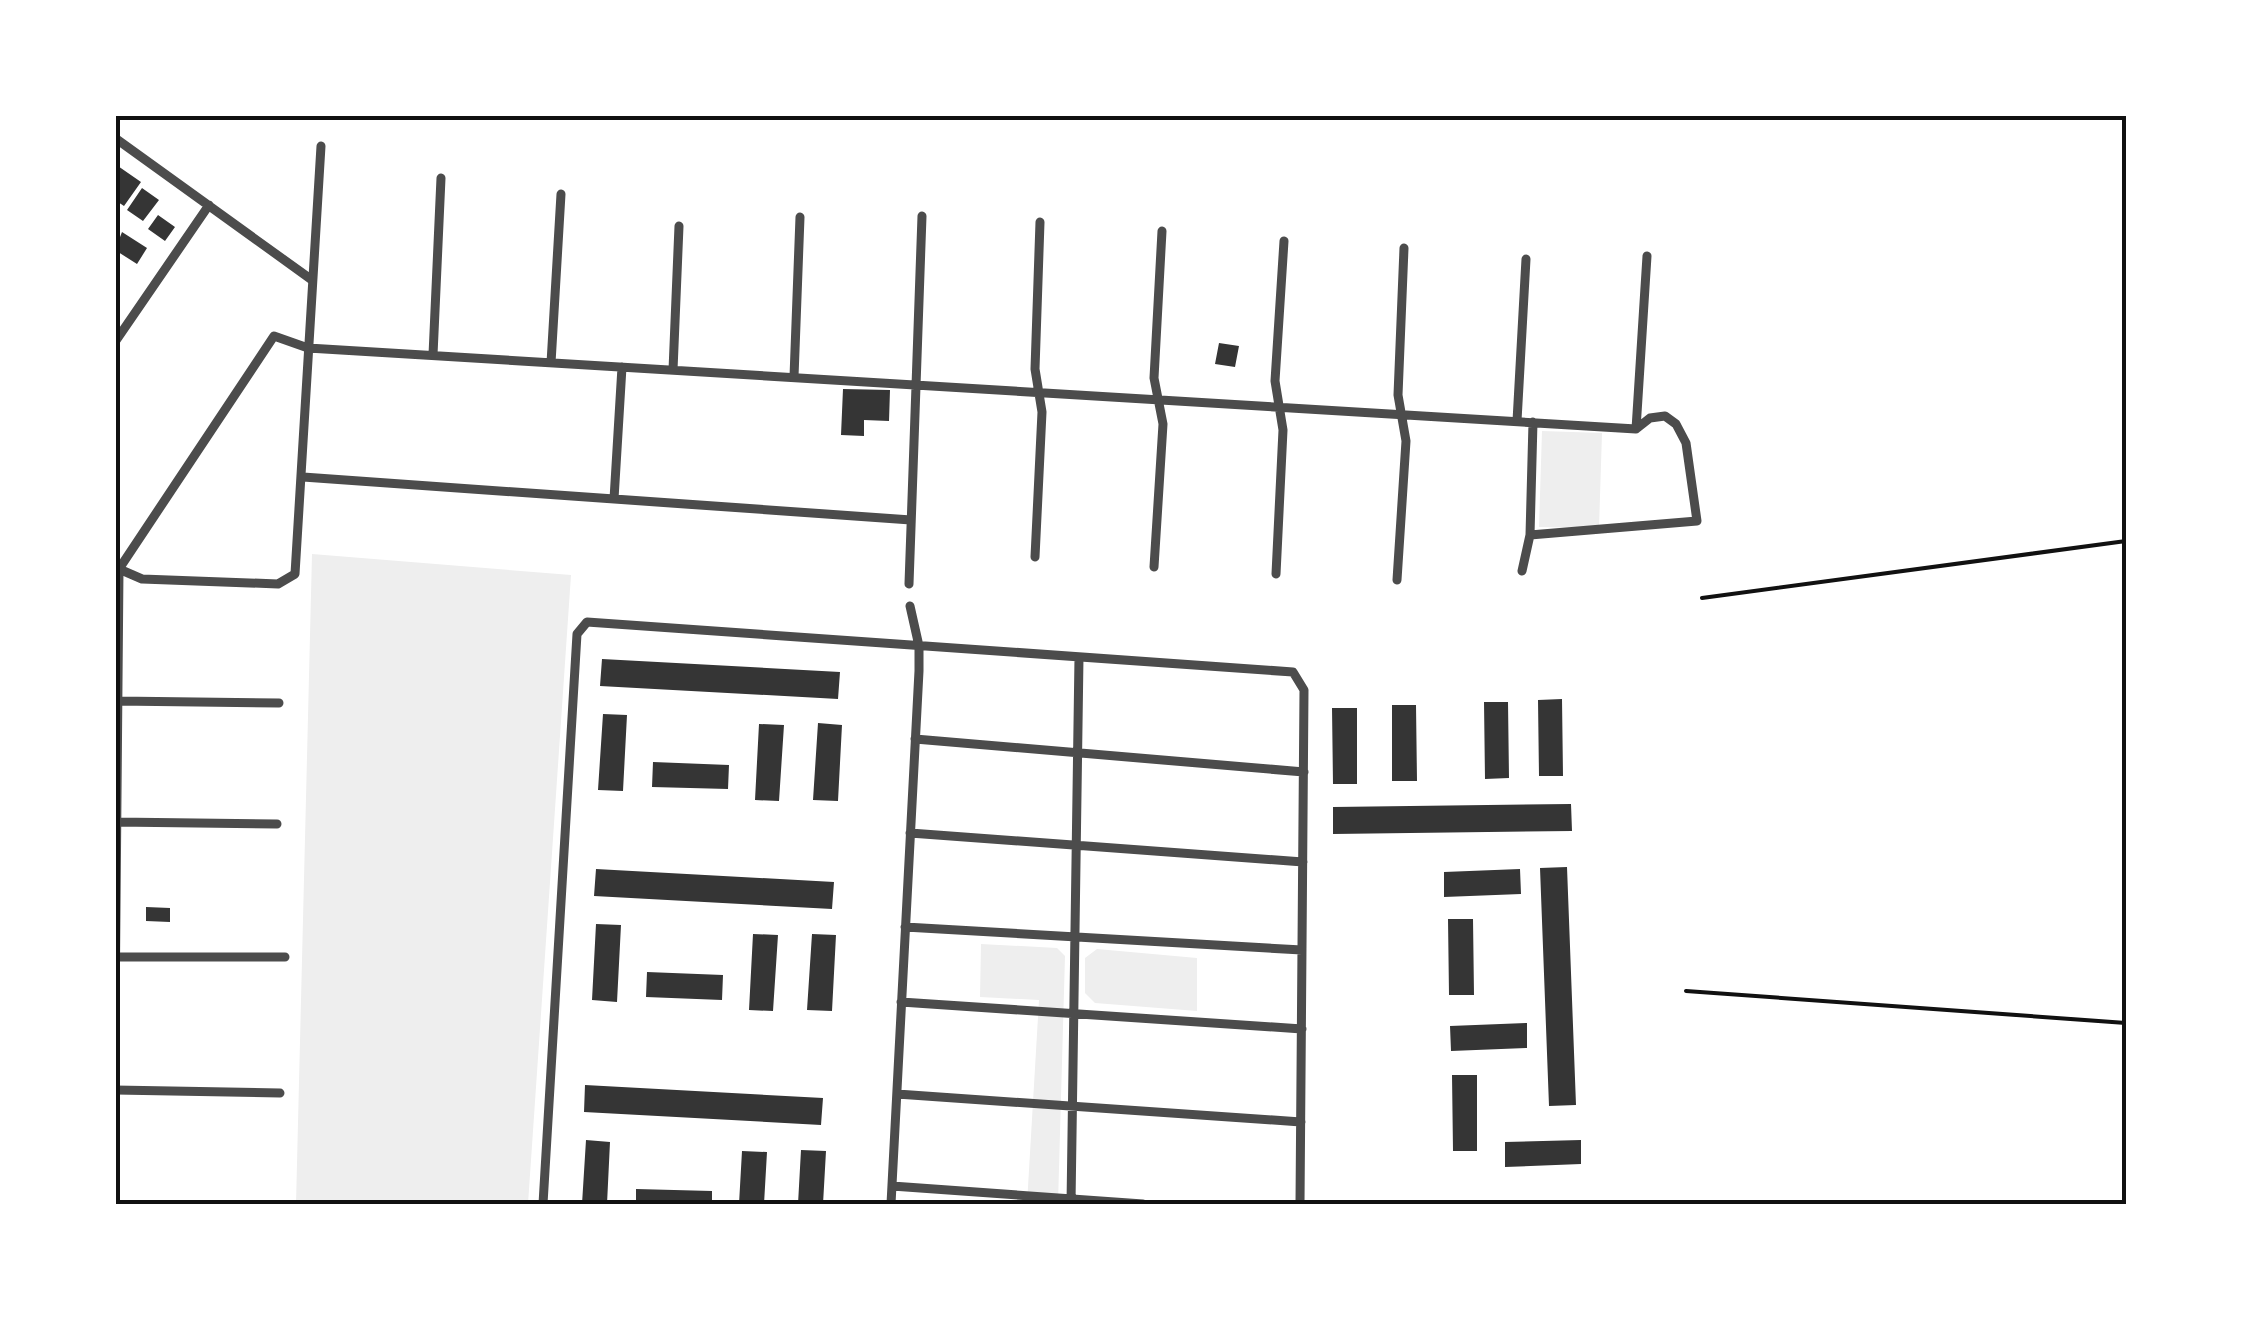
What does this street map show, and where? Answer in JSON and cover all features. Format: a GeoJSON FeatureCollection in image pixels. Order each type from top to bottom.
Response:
{"type":"FeatureCollection","features":[{"type":"Feature","properties":{"kind":"street"},"geometry":{"type":"LineString","coordinates":[[115,138],[312,280]]}},
{"type":"Feature","properties":{"kind":"street"},"geometry":{"type":"LineString","coordinates":[[117,572],[142,579],[278,584],[295,574],[321,146]]}},
{"type":"Feature","properties":{"kind":"street"},"geometry":{"type":"LineString","coordinates":[[433,356],[441,178]]}},
{"type":"Feature","properties":{"kind":"street"},"geometry":{"type":"LineString","coordinates":[[552,362],[560,194]]}},
{"type":"Feature","properties":{"kind":"street"},"geometry":{"type":"LineString","coordinates":[[115,342],[210,205]]}},
{"type":"Feature","properties":{"kind":"street"},"geometry":{"type":"LineString","coordinates":[[909,584],[922,216]]}},
{"type":"Feature","properties":{"kind":"street"},"geometry":{"type":"LineString","coordinates":[[794,377],[800,217]]}},
{"type":"Feature","properties":{"kind":"street"},"geometry":{"type":"LineString","coordinates":[[1034,557],[1042,412],[1034,369],[1040,222]]}},
{"type":"Feature","properties":{"kind":"street"},"geometry":{"type":"LineString","coordinates":[[673,370],[679,226]]}},
{"type":"Feature","properties":{"kind":"street"},"geometry":{"type":"LineString","coordinates":[[1154,567],[1164,424],[1154,378],[1162,231]]}},
{"type":"Feature","properties":{"kind":"street"},"geometry":{"type":"LineString","coordinates":[[1276,574],[1283,430],[1275,380],[1284,242]]}},
{"type":"Feature","properties":{"kind":"street"},"geometry":{"type":"LineString","coordinates":[[1398,580],[1406,441],[1398,395],[1404,248]]}},
{"type":"Feature","properties":{"kind":"street"},"geometry":{"type":"LineString","coordinates":[[1636,429],[1648,256]]}},
{"type":"Feature","properties":{"kind":"street"},"geometry":{"type":"LineString","coordinates":[[1517,422],[1526,259]]}},
{"type":"Feature","properties":{"kind":"street"},"geometry":{"type":"LineString","coordinates":[[115,1020],[117,572],[274,336],[308,348],[1636,429],[1650,418],[1664,416],[1682,433],[1697,522],[1530,535]]}},
{"type":"Feature","properties":{"kind":"street"},"geometry":{"type":"LineString","coordinates":[[614,499],[622,367]]}},
{"type":"Feature","properties":{"kind":"street"},"geometry":{"type":"LineString","coordinates":[[1522,571],[1530,535],[1534,422]]}},
{"type":"Feature","properties":{"kind":"street"},"geometry":{"type":"LineString","coordinates":[[302,477],[911,520]]}},
{"type":"Feature","properties":{"kind":"street"},"geometry":{"type":"LineString","coordinates":[[891,1204],[919,646],[910,606]]}},
{"type":"Feature","properties":{"kind":"street"},"geometry":{"type":"LineString","coordinates":[[542,1204],[578,634],[587,622],[1293,672],[1304,690],[1300,1204]]}},
{"type":"Feature","properties":{"kind":"street"},"geometry":{"type":"LineString","coordinates":[[1071,1202],[1079,657]]}},
{"type":"Feature","properties":{"kind":"street"},"geometry":{"type":"LineString","coordinates":[[118,701],[279,703]]}},
{"type":"Feature","properties":{"kind":"street"},"geometry":{"type":"LineString","coordinates":[[915,739],[1304,772]]}},
{"type":"Feature","properties":{"kind":"street"},"geometry":{"type":"LineString","coordinates":[[116,822],[277,824]]}},
{"type":"Feature","properties":{"kind":"street"},"geometry":{"type":"LineString","coordinates":[[910,834],[1303,862]]}},
{"type":"Feature","properties":{"kind":"street"},"geometry":{"type":"LineString","coordinates":[[905,927],[1302,950]]}},
{"type":"Feature","properties":{"kind":"street"},"geometry":{"type":"LineString","coordinates":[[115,957],[285,957]]}},
{"type":"Feature","properties":{"kind":"street"},"geometry":{"type":"LineString","coordinates":[[901,1002],[1302,1029]]}},
{"type":"Feature","properties":{"kind":"street"},"geometry":{"type":"LineString","coordinates":[[115,1090],[280,1093]]}},
{"type":"Feature","properties":{"kind":"street"},"geometry":{"type":"LineString","coordinates":[[897,1094],[1301,1122]]}},
{"type":"Feature","properties":{"kind":"street"},"geometry":{"type":"LineString","coordinates":[[892,1186],[1071,1202],[1143,1204]]}},
{"type":"Feature","properties":{"kind":"path"},"geometry":{"type":"LineString","coordinates":[[1702,598],[2126,542]]}},
{"type":"Feature","properties":{"kind":"path"},"geometry":{"type":"LineString","coordinates":[[1686,991],[2126,1023]]}},
{"type":"Feature","properties":{"kind":"shaded area"},"geometry":{"type":"Polygon","coordinates":[[[1542,431],[1602,433],[1599,528],[1539,527],[1542,431]]]}},
{"type":"Feature","properties":{"kind":"shaded area"},"geometry":{"type":"Polygon","coordinates":[[[312,554],[571,575],[528,1204],[296,1204],[312,554]]]}},
{"type":"Feature","properties":{"kind":"shaded area"},"geometry":{"type":"Polygon","coordinates":[[[981,944],[1057,948],[1065,956],[1058,1204],[1027,1204],[1039,1000],[980,997],[981,944]]]}},
{"type":"Feature","properties":{"kind":"shaded area"},"geometry":{"type":"Polygon","coordinates":[[[1097,949],[1197,958],[1197,1011],[1095,1003],[1085,993],[1085,958],[1097,949]]]}},
{"type":"Feature","properties":{"kind":"building"},"geometry":{"type":"Polygon","coordinates":[[[115,164],[141,182],[124,206],[115,200],[115,164]]]}},
{"type":"Feature","properties":{"kind":"building"},"geometry":{"type":"Polygon","coordinates":[[[142,188],[159,200],[143,221],[127,210],[142,188]]]}},
{"type":"Feature","properties":{"kind":"building"},"geometry":{"type":"Polygon","coordinates":[[[158,215],[175,227],[165,241],[148,229],[158,215]]]}},
{"type":"Feature","properties":{"kind":"building"},"geometry":{"type":"Polygon","coordinates":[[[122,232],[147,248],[137,264],[115,250],[122,232]]]}},
{"type":"Feature","properties":{"kind":"building"},"geometry":{"type":"Polygon","coordinates":[[[1219,343],[1239,346],[1235,367],[1215,364],[1219,343]]]}},
{"type":"Feature","properties":{"kind":"building"},"geometry":{"type":"Polygon","coordinates":[[[843,389],[890,390],[889,421],[864,420],[864,436],[841,435],[843,389]]]}},
{"type":"Feature","properties":{"kind":"building"},"geometry":{"type":"Polygon","coordinates":[[[602,659],[840,672],[838,699],[600,686],[602,659]]]}},
{"type":"Feature","properties":{"kind":"building"},"geometry":{"type":"Polygon","coordinates":[[[1562,699],[1563,776],[1539,776],[1538,700],[1562,699]]]}},
{"type":"Feature","properties":{"kind":"building"},"geometry":{"type":"Polygon","coordinates":[[[1484,702],[1508,702],[1509,778],[1485,779],[1484,702]]]}},
{"type":"Feature","properties":{"kind":"building"},"geometry":{"type":"Polygon","coordinates":[[[1392,705],[1416,705],[1417,781],[1392,781],[1392,705]]]}},
{"type":"Feature","properties":{"kind":"building"},"geometry":{"type":"Polygon","coordinates":[[[1332,708],[1357,708],[1357,784],[1333,784],[1332,708]]]}},
{"type":"Feature","properties":{"kind":"building"},"geometry":{"type":"Polygon","coordinates":[[[603,714],[627,715],[623,791],[598,790],[603,714]]]}},
{"type":"Feature","properties":{"kind":"building"},"geometry":{"type":"Polygon","coordinates":[[[818,723],[842,725],[838,801],[813,800],[818,723]]]}},
{"type":"Feature","properties":{"kind":"building"},"geometry":{"type":"Polygon","coordinates":[[[759,724],[784,725],[779,801],[755,800],[759,724]]]}},
{"type":"Feature","properties":{"kind":"building"},"geometry":{"type":"Polygon","coordinates":[[[653,762],[729,765],[728,789],[652,787],[653,762]]]}},
{"type":"Feature","properties":{"kind":"building"},"geometry":{"type":"Polygon","coordinates":[[[1571,804],[1572,831],[1333,834],[1333,807],[1571,804]]]}},
{"type":"Feature","properties":{"kind":"building"},"geometry":{"type":"Polygon","coordinates":[[[1567,867],[1576,1105],[1549,1106],[1540,868],[1567,867]]]}},
{"type":"Feature","properties":{"kind":"building"},"geometry":{"type":"Polygon","coordinates":[[[596,869],[834,882],[832,909],[594,896],[596,869]]]}},
{"type":"Feature","properties":{"kind":"building"},"geometry":{"type":"Polygon","coordinates":[[[1520,869],[1521,894],[1444,897],[1444,872],[1520,869]]]}},
{"type":"Feature","properties":{"kind":"building"},"geometry":{"type":"Polygon","coordinates":[[[146,907],[170,908],[170,922],[146,921],[146,907]]]}},
{"type":"Feature","properties":{"kind":"building"},"geometry":{"type":"Polygon","coordinates":[[[1448,919],[1473,919],[1474,995],[1449,995],[1448,919]]]}},
{"type":"Feature","properties":{"kind":"building"},"geometry":{"type":"Polygon","coordinates":[[[596,924],[621,925],[617,1002],[592,1000],[596,924]]]}},
{"type":"Feature","properties":{"kind":"building"},"geometry":{"type":"Polygon","coordinates":[[[753,934],[778,935],[773,1011],[749,1010],[753,934]]]}},
{"type":"Feature","properties":{"kind":"building"},"geometry":{"type":"Polygon","coordinates":[[[812,934],[836,935],[832,1011],[807,1010],[812,934]]]}},
{"type":"Feature","properties":{"kind":"building"},"geometry":{"type":"Polygon","coordinates":[[[647,972],[723,975],[722,1000],[646,997],[647,972]]]}},
{"type":"Feature","properties":{"kind":"building"},"geometry":{"type":"Polygon","coordinates":[[[1527,1023],[1527,1048],[1451,1051],[1450,1026],[1527,1023]]]}},
{"type":"Feature","properties":{"kind":"building"},"geometry":{"type":"Polygon","coordinates":[[[1452,1075],[1477,1075],[1477,1151],[1453,1151],[1452,1075]]]}},
{"type":"Feature","properties":{"kind":"building"},"geometry":{"type":"Polygon","coordinates":[[[585,1085],[823,1098],[821,1125],[584,1112],[585,1085]]]}},
{"type":"Feature","properties":{"kind":"building"},"geometry":{"type":"Polygon","coordinates":[[[586,1140],[610,1142],[607,1204],[582,1204],[586,1140]]]}},
{"type":"Feature","properties":{"kind":"building"},"geometry":{"type":"Polygon","coordinates":[[[1581,1140],[1581,1164],[1505,1167],[1505,1142],[1581,1140]]]}},
{"type":"Feature","properties":{"kind":"building"},"geometry":{"type":"Polygon","coordinates":[[[801,1150],[826,1151],[823,1204],[798,1204],[801,1150]]]}},
{"type":"Feature","properties":{"kind":"building"},"geometry":{"type":"Polygon","coordinates":[[[742,1151],[767,1152],[764,1204],[739,1204],[742,1151]]]}},
{"type":"Feature","properties":{"kind":"building"},"geometry":{"type":"Polygon","coordinates":[[[636,1189],[712,1191],[712,1204],[636,1204],[636,1189]]]}}]}
